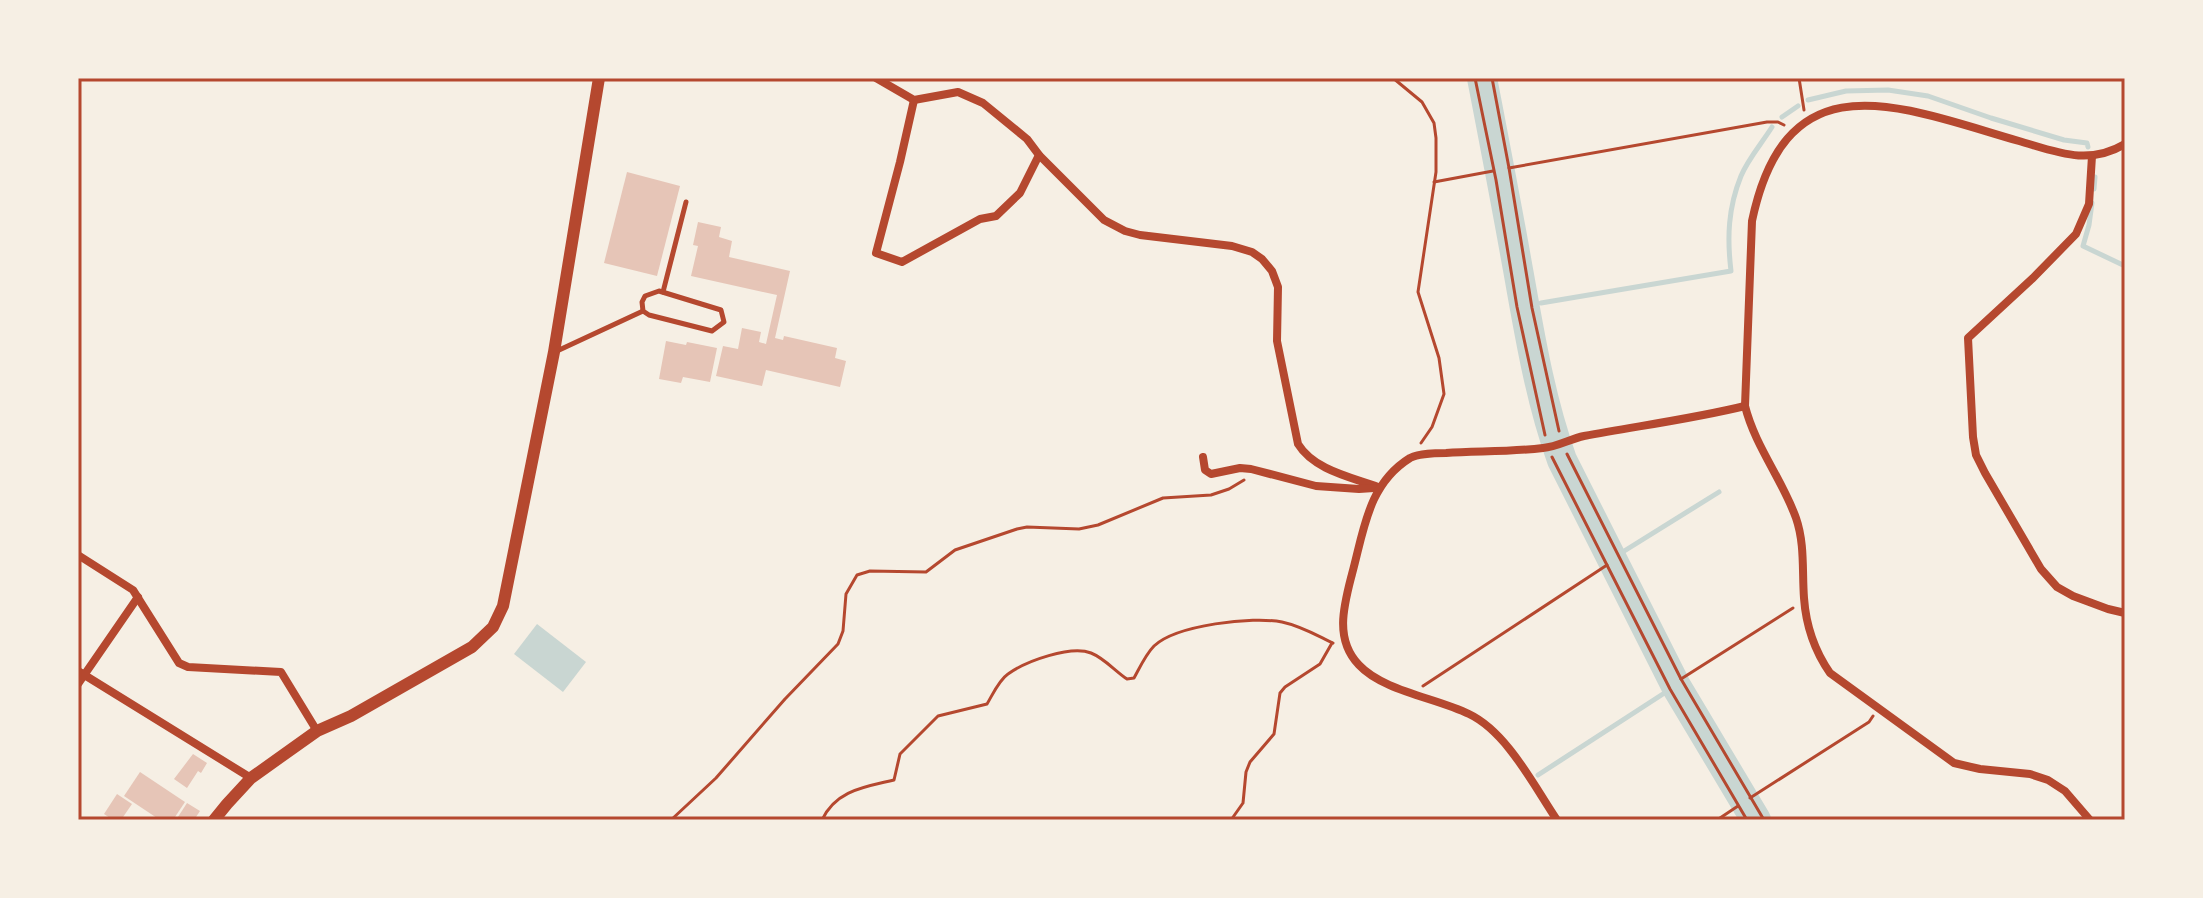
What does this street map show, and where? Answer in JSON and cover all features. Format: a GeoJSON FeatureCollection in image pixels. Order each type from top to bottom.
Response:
{"type":"FeatureCollection","features":[{"type":"Feature","properties":{"kind":"street"},"geometry":{"type":"LineString","coordinates":[[214,820],[251,778],[317,731],[351,716],[454,658],[472,647],[493,627],[503,606],[554,352],[599,78]]}},
{"type":"Feature","properties":{"kind":"street"},"geometry":{"type":"LineString","coordinates":[[876,78],[914,100],[958,92],[983,103],[1027,139],[1104,220],[1125,231],[1232,246],[1252,252],[1262,259],[1272,271],[1278,287],[1277,341],[1298,444],[1320,465],[1378,487]]}},
{"type":"Feature","properties":{"kind":"street"},"geometry":{"type":"LineString","coordinates":[[914,100],[876,253],[902,262],[980,219],[996,216],[1020,193],[1039,155]]}},
{"type":"Feature","properties":{"kind":"street"},"geometry":{"type":"LineString","coordinates":[[2090,820],[2065,791],[2048,780],[2030,774],[1954,763],[1830,673],[1812,643],[1804,601],[1802,547],[1796,519],[1750,428],[1745,406],[1752,221],[1757,194],[1770,165],[1794,130],[1841,106],[1892,107],[1922,113],[2068,155],[2102,156],[2125,144]]}},
{"type":"Feature","properties":{"kind":"street"},"geometry":{"type":"LineString","coordinates":[[2092,156],[2089,204],[2076,234],[1968,338],[1973,437],[1976,455],[2041,569],[2057,587],[2073,596],[2125,613]]}},
{"type":"Feature","properties":{"kind":"street"},"geometry":{"type":"LineString","coordinates":[[1557,820],[1491,727],[1470,714],[1373,677],[1348,651],[1342,625],[1344,604],[1378,487],[1412,457],[1556,445],[1574,438],[1745,406]]}},
{"type":"Feature","properties":{"kind":"street"},"geometry":{"type":"LineString","coordinates":[[1203,457],[1205,470],[1211,474],[1240,468],[1316,486],[1378,487]]}},
{"type":"Feature","properties":{"kind":"street"},"geometry":{"type":"LineString","coordinates":[[78,555],[133,590],[179,663],[188,667],[281,672],[317,731]]}},
{"type":"Feature","properties":{"kind":"street"},"geometry":{"type":"LineString","coordinates":[[78,684],[82,673],[138,597]]}},
{"type":"Feature","properties":{"kind":"street"},"geometry":{"type":"LineString","coordinates":[[82,673],[251,778]]}},
{"type":"Feature","properties":{"kind":"lane"},"geometry":{"type":"LineString","coordinates":[[663,292],[686,202]]}},
{"type":"Feature","properties":{"kind":"lane"},"geometry":{"type":"LineString","coordinates":[[651,292],[663,292],[721,310],[724,322],[712,331],[643,311],[645,296],[651,292]]}},
{"type":"Feature","properties":{"kind":"lane"},"geometry":{"type":"LineString","coordinates":[[554,352],[643,311]]}},
{"type":"Feature","properties":{"kind":"path"},"geometry":{"type":"LineString","coordinates":[[1393,78],[1422,102],[1434,123],[1436,138],[1434,182],[1418,292],[1439,358],[1444,394],[1432,427],[1412,457]]}},
{"type":"Feature","properties":{"kind":"path"},"geometry":{"type":"LineString","coordinates":[[1475,78],[1495,171],[1517,307],[1556,445],[1607,565],[1670,689],[1747,820]]}},
{"type":"Feature","properties":{"kind":"path"},"geometry":{"type":"LineString","coordinates":[[1492,78],[1532,308],[1555,418],[1556,445],[1681,679],[1764,820]]}},
{"type":"Feature","properties":{"kind":"path"},"geometry":{"type":"LineString","coordinates":[[1799,78],[1806,122]]}},
{"type":"Feature","properties":{"kind":"path"},"geometry":{"type":"LineString","coordinates":[[1509,168],[1767,122],[1778,122],[1794,130]]}},
{"type":"Feature","properties":{"kind":"path"},"geometry":{"type":"LineString","coordinates":[[1434,182],[1495,171]]}},
{"type":"Feature","properties":{"kind":"path"},"geometry":{"type":"LineString","coordinates":[[671,820],[716,778],[838,644],[843,631],[846,594],[857,575],[870,571],[926,572],[955,550],[1017,529],[1079,529],[1098,525],[1163,498],[1211,495],[1243,480]]}},
{"type":"Feature","properties":{"kind":"path"},"geometry":{"type":"LineString","coordinates":[[1413,692],[1607,565]]}},
{"type":"Feature","properties":{"kind":"path"},"geometry":{"type":"LineString","coordinates":[[1681,679],[1804,601]]}},
{"type":"Feature","properties":{"kind":"path"},"geometry":{"type":"LineString","coordinates":[[822,820],[828,807],[849,793],[894,780],[900,754],[938,716],[987,704],[1006,675],[1062,652],[1078,650],[1093,654],[1127,679],[1134,678],[1154,645],[1173,634],[1201,626],[1257,619],[1278,621],[1304,627],[1332,643],[1345,642]]}},
{"type":"Feature","properties":{"kind":"path"},"geometry":{"type":"LineString","coordinates":[[1231,820],[1243,803],[1250,762],[1274,734],[1280,693],[1320,664],[1332,643]]}},
{"type":"Feature","properties":{"kind":"path"},"geometry":{"type":"LineString","coordinates":[[1750,798],[1869,722],[1878,709]]}},
{"type":"Feature","properties":{"kind":"path"},"geometry":{"type":"LineString","coordinates":[[1717,820],[1738,806]]}},
{"type":"Feature","properties":{"kind":"shaded area"},"geometry":{"type":"Polygon","coordinates":[[[537,624],[586,662],[563,692],[514,654],[537,624]]]}},
{"type":"Feature","properties":{"kind":"building"},"geometry":{"type":"Polygon","coordinates":[[[627,172],[680,186],[657,276],[604,263],[627,172]]]}},
{"type":"Feature","properties":{"kind":"building"},"geometry":{"type":"Polygon","coordinates":[[[698,222],[721,227],[719,237],[732,241],[729,257],[790,271],[775,338],[783,340],[784,336],[837,348],[835,358],[846,361],[840,387],[766,370],[762,386],[716,376],[723,346],[738,349],[742,328],[761,332],[759,342],[766,344],[777,295],[691,276],[698,246],[693,245],[698,222]]]}},
{"type":"Feature","properties":{"kind":"building"},"geometry":{"type":"Polygon","coordinates":[[[666,341],[717,348],[710,382],[683,377],[681,383],[659,379],[666,341]]]}},
{"type":"Feature","properties":{"kind":"building"},"geometry":{"type":"Polygon","coordinates":[[[193,754],[207,763],[187,788],[174,779],[193,754]]]}},
{"type":"Feature","properties":{"kind":"building"},"geometry":{"type":"Polygon","coordinates":[[[140,772],[185,802],[173,820],[160,820],[124,796],[140,772]]]}},
{"type":"Feature","properties":{"kind":"building"},"geometry":{"type":"Polygon","coordinates":[[[117,794],[132,804],[121,820],[113,820],[104,814],[117,794]]]}},
{"type":"Feature","properties":{"kind":"building"},"geometry":{"type":"Polygon","coordinates":[[[187,803],[200,811],[194,820],[176,820],[187,803]]]}},
{"type":"Feature","properties":{"kind":"waterway"},"geometry":{"type":"LineString","coordinates":[[1482,78],[1535,363],[1562,460],[1676,686],[1756,820]]}},
{"type":"Feature","properties":{"kind":"waterway"},"geometry":{"type":"LineString","coordinates":[[1808,100],[1846,91],[1888,90],[1928,96],[2064,140],[2087,143],[2088,147]]}},
{"type":"Feature","properties":{"kind":"waterway"},"geometry":{"type":"LineString","coordinates":[[1782,117],[1798,106]]}},
{"type":"Feature","properties":{"kind":"waterway"},"geometry":{"type":"LineString","coordinates":[[1541,303],[1731,271],[1729,247],[1733,200],[1747,163],[1772,127]]}},
{"type":"Feature","properties":{"kind":"waterway"},"geometry":{"type":"LineString","coordinates":[[2094,189],[2095,177]]}},
{"type":"Feature","properties":{"kind":"waterway"},"geometry":{"type":"LineString","coordinates":[[2092,203],[2083,246],[2125,266]]}},
{"type":"Feature","properties":{"kind":"waterway"},"geometry":{"type":"LineString","coordinates":[[1621,553],[1719,492]]}},
{"type":"Feature","properties":{"kind":"waterway"},"geometry":{"type":"LineString","coordinates":[[1538,775],[1666,692]]}}]}
